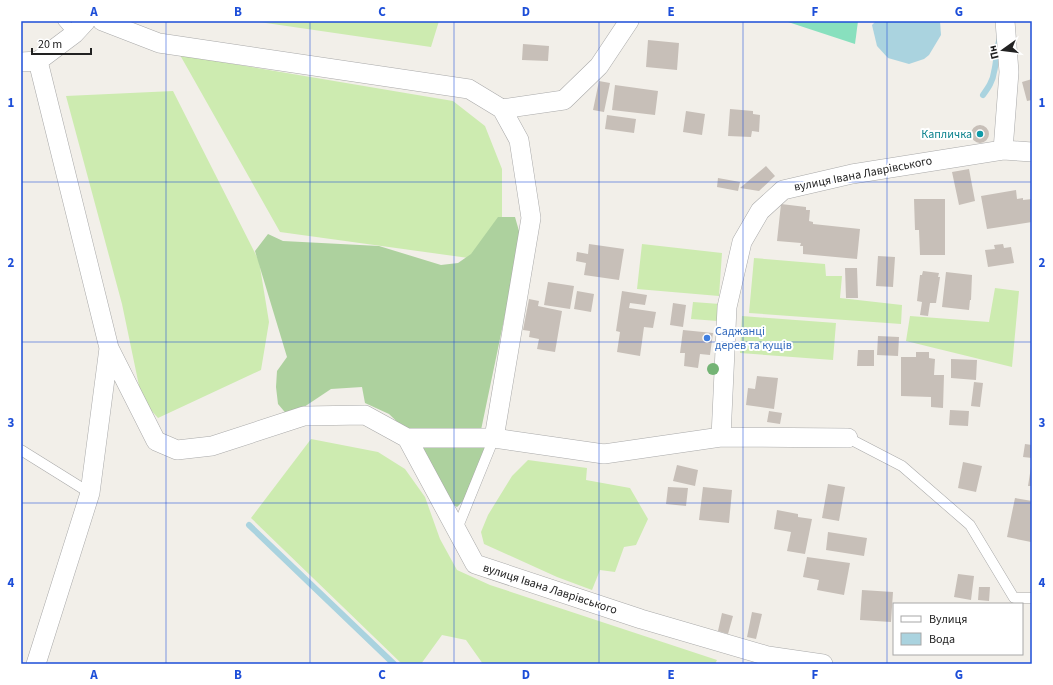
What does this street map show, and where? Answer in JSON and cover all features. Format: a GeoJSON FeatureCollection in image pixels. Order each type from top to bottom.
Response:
{"type":"FeatureCollection","features":[{"type":"Feature","properties":{"kind":"street"},"geometry":{"type":"LineString","coordinates":[[102,21],[159,43],[469,89],[502,109],[519,140],[531,218],[494,438]]}},
{"type":"Feature","properties":{"kind":"street"},"geometry":{"type":"LineString","coordinates":[[502,109],[564,100],[599,66],[629,21]]}},
{"type":"Feature","properties":{"kind":"street"},"geometry":{"type":"LineString","coordinates":[[1003,150],[1009,72],[1005,21]]}},
{"type":"Feature","properties":{"kind":"street"},"geometry":{"type":"LineString","coordinates":[[74,25],[30,62],[109,348],[156,441],[177,450],[212,446],[304,416],[366,415],[407,438],[494,438],[604,454],[721,437],[848,438]]}},
{"type":"Feature","properties":{"kind":"street","name":"вулиця Івана Лаврівського"},"geometry":{"type":"LineString","coordinates":[[721,437],[727,307],[742,242],[760,212],[783,190],[852,174],[1003,150],[1032,152]]}},
{"type":"Feature","properties":{"kind":"street"},"geometry":{"type":"LineString","coordinates":[[36,664],[90,493],[109,348]]}},
{"type":"Feature","properties":{"kind":"street","name":"вулиця Івана Лаврівського"},"geometry":{"type":"LineString","coordinates":[[407,438],[475,564],[640,619],[768,656],[823,664]]}},
{"type":"Feature","properties":{"kind":"lane"},"geometry":{"type":"LineString","coordinates":[[457,529],[494,438]]}},
{"type":"Feature","properties":{"kind":"lane"},"geometry":{"type":"LineString","coordinates":[[848,438],[902,466],[908,471],[970,525],[1014,598],[1032,598]]}},
{"type":"Feature","properties":{"kind":"lane"},"geometry":{"type":"LineString","coordinates":[[21,450],[90,493]]}},
{"type":"Feature","properties":{"kind":"green space"},"geometry":{"type":"Polygon","coordinates":[[[253,21],[439,21],[431,47],[253,21]]]}},
{"type":"Feature","properties":{"kind":"green space"},"geometry":{"type":"Polygon","coordinates":[[[785,21],[858,21],[855,44],[785,21]]]}},
{"type":"Feature","properties":{"kind":"green space"},"geometry":{"type":"Polygon","coordinates":[[[180,55],[453,101],[485,126],[502,169],[502,218],[483,260],[280,232],[180,55]]]}},
{"type":"Feature","properties":{"kind":"green space"},"geometry":{"type":"Polygon","coordinates":[[[173,91],[259,261],[269,322],[261,370],[158,418],[142,400],[122,304],[66,96],[173,91]]]}},
{"type":"Feature","properties":{"kind":"green space"},"geometry":{"type":"Polygon","coordinates":[[[498,217],[515,217],[521,238],[481,430],[477,441],[489,449],[469,495],[457,507],[450,503],[414,438],[389,414],[365,403],[362,387],[331,389],[289,417],[278,404],[276,387],[277,371],[287,357],[255,251],[268,234],[283,241],[379,246],[441,265],[458,263],[471,254],[498,217]]]}},
{"type":"Feature","properties":{"kind":"green space"},"geometry":{"type":"Polygon","coordinates":[[[642,244],[722,253],[719,296],[637,289],[642,244]]]}},
{"type":"Feature","properties":{"kind":"green space"},"geometry":{"type":"Polygon","coordinates":[[[754,258],[825,264],[826,276],[842,276],[840,298],[902,305],[901,324],[749,313],[754,258]]]}},
{"type":"Feature","properties":{"kind":"green space"},"geometry":{"type":"Polygon","coordinates":[[[995,288],[1019,291],[1012,367],[906,341],[910,316],[989,322],[995,288]]]}},
{"type":"Feature","properties":{"kind":"green space"},"geometry":{"type":"Polygon","coordinates":[[[693,302],[720,304],[718,321],[691,319],[693,302]]]}},
{"type":"Feature","properties":{"kind":"green space"},"geometry":{"type":"Polygon","coordinates":[[[742,316],[836,323],[833,360],[740,353],[742,316]]]}},
{"type":"Feature","properties":{"kind":"green space"},"geometry":{"type":"Polygon","coordinates":[[[311,439],[378,452],[405,469],[425,497],[440,539],[457,570],[490,585],[717,660],[715,664],[483,664],[466,640],[442,635],[421,664],[402,664],[251,518],[311,439]]]}},
{"type":"Feature","properties":{"kind":"green space"},"geometry":{"type":"Polygon","coordinates":[[[528,460],[587,468],[586,480],[630,488],[648,519],[636,545],[624,547],[615,572],[600,570],[592,590],[557,577],[484,544],[481,532],[488,515],[512,476],[528,460]]]}},
{"type":"Feature","properties":{"kind":"water"},"geometry":{"type":"Polygon","coordinates":[[[876,21],[940,21],[941,35],[929,55],[924,59],[909,64],[888,58],[877,46],[872,25],[876,21]]]}},
{"type":"Feature","properties":{"kind":"building"},"geometry":{"type":"Polygon","coordinates":[[[648,40],[679,43],[677,70],[646,67],[648,40]]]}},
{"type":"Feature","properties":{"kind":"building"},"geometry":{"type":"Polygon","coordinates":[[[523,44],[549,46],[548,61],[522,60],[523,44]]]}},
{"type":"Feature","properties":{"kind":"building"},"geometry":{"type":"Polygon","coordinates":[[[1032,79],[1032,100],[1027,101],[1022,82],[1032,79]]]}},
{"type":"Feature","properties":{"kind":"building"},"geometry":{"type":"Polygon","coordinates":[[[599,81],[610,83],[604,112],[593,110],[599,81]]]}},
{"type":"Feature","properties":{"kind":"building"},"geometry":{"type":"Polygon","coordinates":[[[615,85],[658,91],[655,115],[612,110],[615,85]]]}},
{"type":"Feature","properties":{"kind":"building"},"geometry":{"type":"Polygon","coordinates":[[[730,109],[753,111],[753,114],[760,115],[759,132],[752,131],[751,137],[728,136],[730,109]]]}},
{"type":"Feature","properties":{"kind":"building"},"geometry":{"type":"Polygon","coordinates":[[[686,111],[705,114],[702,135],[683,132],[686,111]]]}},
{"type":"Feature","properties":{"kind":"building"},"geometry":{"type":"Polygon","coordinates":[[[607,115],[636,119],[634,133],[605,129],[607,115]]]}},
{"type":"Feature","properties":{"kind":"building","name":"Капличка"},"geometry":{"type":"Polygon","coordinates":[[[976,125],[984,125],[989,130],[987,141],[984,143],[976,143],[971,138],[971,130],[976,125]]]}},
{"type":"Feature","properties":{"kind":"building"},"geometry":{"type":"Polygon","coordinates":[[[766,166],[775,176],[759,191],[740,188],[766,166]]]}},
{"type":"Feature","properties":{"kind":"building"},"geometry":{"type":"Polygon","coordinates":[[[969,169],[975,201],[959,205],[952,172],[969,169]]]}},
{"type":"Feature","properties":{"kind":"building"},"geometry":{"type":"Polygon","coordinates":[[[718,178],[740,182],[738,191],[717,187],[718,178]]]}},
{"type":"Feature","properties":{"kind":"building"},"geometry":{"type":"Polygon","coordinates":[[[1016,190],[1017,199],[1032,199],[1032,222],[987,229],[981,196],[1016,190]]]}},
{"type":"Feature","properties":{"kind":"building"},"geometry":{"type":"Polygon","coordinates":[[[914,199],[945,199],[945,255],[920,255],[919,230],[915,230],[914,199]]]}},
{"type":"Feature","properties":{"kind":"building"},"geometry":{"type":"Polygon","coordinates":[[[781,204],[806,207],[806,210],[810,210],[809,221],[813,222],[813,224],[860,229],[857,259],[803,254],[803,246],[800,246],[801,243],[777,241],[781,204]]]}},
{"type":"Feature","properties":{"kind":"building"},"geometry":{"type":"Polygon","coordinates":[[[589,244],[624,249],[619,280],[584,275],[586,263],[576,261],[577,252],[588,254],[589,244]]]}},
{"type":"Feature","properties":{"kind":"building"},"geometry":{"type":"Polygon","coordinates":[[[1003,244],[1004,248],[1011,247],[1014,263],[988,267],[985,250],[995,249],[994,245],[1003,244]]]}},
{"type":"Feature","properties":{"kind":"building"},"geometry":{"type":"Polygon","coordinates":[[[878,256],[895,257],[893,287],[876,286],[878,256]]]}},
{"type":"Feature","properties":{"kind":"building"},"geometry":{"type":"Polygon","coordinates":[[[845,268],[857,268],[858,298],[846,298],[845,268]]]}},
{"type":"Feature","properties":{"kind":"building"},"geometry":{"type":"Polygon","coordinates":[[[923,271],[939,273],[938,277],[940,277],[936,303],[930,303],[928,316],[920,315],[922,302],[917,301],[920,275],[922,275],[923,271]]]}},
{"type":"Feature","properties":{"kind":"building"},"geometry":{"type":"Polygon","coordinates":[[[946,272],[972,275],[969,310],[942,307],[946,272]]]}},
{"type":"Feature","properties":{"kind":"building"},"geometry":{"type":"Polygon","coordinates":[[[548,282],[574,286],[570,309],[544,305],[548,282]]]}},
{"type":"Feature","properties":{"kind":"building"},"geometry":{"type":"Polygon","coordinates":[[[577,291],[594,294],[591,312],[574,309],[577,291]]]}},
{"type":"Feature","properties":{"kind":"building"},"geometry":{"type":"Polygon","coordinates":[[[622,291],[647,295],[645,305],[630,303],[629,308],[656,312],[653,328],[644,327],[640,356],[617,352],[620,332],[616,331],[622,291]]]}},
{"type":"Feature","properties":{"kind":"building"},"geometry":{"type":"Polygon","coordinates":[[[529,299],[539,301],[538,306],[562,311],[555,352],[537,349],[539,339],[529,337],[530,331],[523,330],[529,299]]]}},
{"type":"Feature","properties":{"kind":"building"},"geometry":{"type":"Polygon","coordinates":[[[673,303],[686,305],[683,327],[670,325],[673,303]]]}},
{"type":"Feature","properties":{"kind":"building"},"geometry":{"type":"Polygon","coordinates":[[[683,330],[713,333],[710,355],[700,354],[698,368],[684,366],[685,353],[680,353],[683,330]]]}},
{"type":"Feature","properties":{"kind":"building"},"geometry":{"type":"Polygon","coordinates":[[[878,336],[899,337],[898,356],[877,355],[878,336]]]}},
{"type":"Feature","properties":{"kind":"building"},"geometry":{"type":"Polygon","coordinates":[[[858,350],[874,350],[874,366],[857,366],[858,350]]]}},
{"type":"Feature","properties":{"kind":"building"},"geometry":{"type":"Polygon","coordinates":[[[916,352],[929,352],[929,358],[935,359],[934,375],[944,375],[943,408],[931,407],[931,397],[901,396],[901,357],[916,357],[916,352]]]}},
{"type":"Feature","properties":{"kind":"building"},"geometry":{"type":"Polygon","coordinates":[[[951,359],[977,360],[976,380],[951,378],[951,359]]]}},
{"type":"Feature","properties":{"kind":"building"},"geometry":{"type":"Polygon","coordinates":[[[757,376],[778,378],[774,409],[746,405],[748,388],[755,389],[757,376]]]}},
{"type":"Feature","properties":{"kind":"building"},"geometry":{"type":"Polygon","coordinates":[[[974,382],[983,383],[980,407],[971,406],[974,382]]]}},
{"type":"Feature","properties":{"kind":"building"},"geometry":{"type":"Polygon","coordinates":[[[950,410],[969,411],[968,426],[949,425],[950,410]]]}},
{"type":"Feature","properties":{"kind":"building"},"geometry":{"type":"Polygon","coordinates":[[[769,411],[782,413],[780,424],[767,422],[769,411]]]}},
{"type":"Feature","properties":{"kind":"building"},"geometry":{"type":"Polygon","coordinates":[[[1025,444],[1032,445],[1032,458],[1023,457],[1025,444]]]}},
{"type":"Feature","properties":{"kind":"building"},"geometry":{"type":"Polygon","coordinates":[[[963,462],[982,466],[976,492],[958,488],[963,462]]]}},
{"type":"Feature","properties":{"kind":"building"},"geometry":{"type":"Polygon","coordinates":[[[677,465],[698,470],[695,486],[673,481],[677,465]]]}},
{"type":"Feature","properties":{"kind":"building"},"geometry":{"type":"Polygon","coordinates":[[[1031,467],[1032,486],[1028,486],[1031,467]]]}},
{"type":"Feature","properties":{"kind":"building"},"geometry":{"type":"Polygon","coordinates":[[[828,484],[845,487],[839,521],[822,518],[828,484]]]}},
{"type":"Feature","properties":{"kind":"building"},"geometry":{"type":"Polygon","coordinates":[[[668,487],[688,488],[686,506],[666,504],[668,487]]]}},
{"type":"Feature","properties":{"kind":"building"},"geometry":{"type":"Polygon","coordinates":[[[703,487],[732,490],[729,523],[699,520],[703,487]]]}},
{"type":"Feature","properties":{"kind":"building"},"geometry":{"type":"Polygon","coordinates":[[[1015,498],[1032,501],[1031,542],[1007,537],[1015,498]]]}},
{"type":"Feature","properties":{"kind":"building"},"geometry":{"type":"Polygon","coordinates":[[[777,510],[798,514],[798,517],[812,519],[805,554],[787,551],[791,532],[774,529],[777,510]]]}},
{"type":"Feature","properties":{"kind":"building"},"geometry":{"type":"Polygon","coordinates":[[[828,532],[867,538],[864,556],[826,550],[828,532]]]}},
{"type":"Feature","properties":{"kind":"building"},"geometry":{"type":"Polygon","coordinates":[[[807,557],[850,563],[844,595],[817,590],[819,580],[803,577],[807,557]]]}},
{"type":"Feature","properties":{"kind":"building"},"geometry":{"type":"Polygon","coordinates":[[[958,574],[974,576],[971,600],[954,597],[958,574]]]}},
{"type":"Feature","properties":{"kind":"building"},"geometry":{"type":"Polygon","coordinates":[[[979,587],[990,587],[989,601],[978,600],[979,587]]]}},
{"type":"Feature","properties":{"kind":"building"},"geometry":{"type":"Polygon","coordinates":[[[862,590],[893,592],[891,622],[860,620],[862,590]]]}},
{"type":"Feature","properties":{"kind":"building"},"geometry":{"type":"Polygon","coordinates":[[[752,612],[762,614],[756,639],[747,637],[752,612]]]}},
{"type":"Feature","properties":{"kind":"building"},"geometry":{"type":"Polygon","coordinates":[[[722,613],[733,616],[728,634],[718,631],[722,613]]]}},
{"type":"Feature","properties":{"kind":"waterway"},"geometry":{"type":"LineString","coordinates":[[983,95],[993,78],[1000,38]]}},
{"type":"Feature","properties":{"kind":"waterway"},"geometry":{"type":"LineString","coordinates":[[249,525],[394,664]]}},
{"type":"Feature","properties":{"kind":"place","name":"Капличка"},"geometry":{"type":"Point","coordinates":[980,134]}},
{"type":"Feature","properties":{"kind":"place","name":"Саджанці дерев та кущів"},"geometry":{"type":"Point","coordinates":[707,338]}}]}
